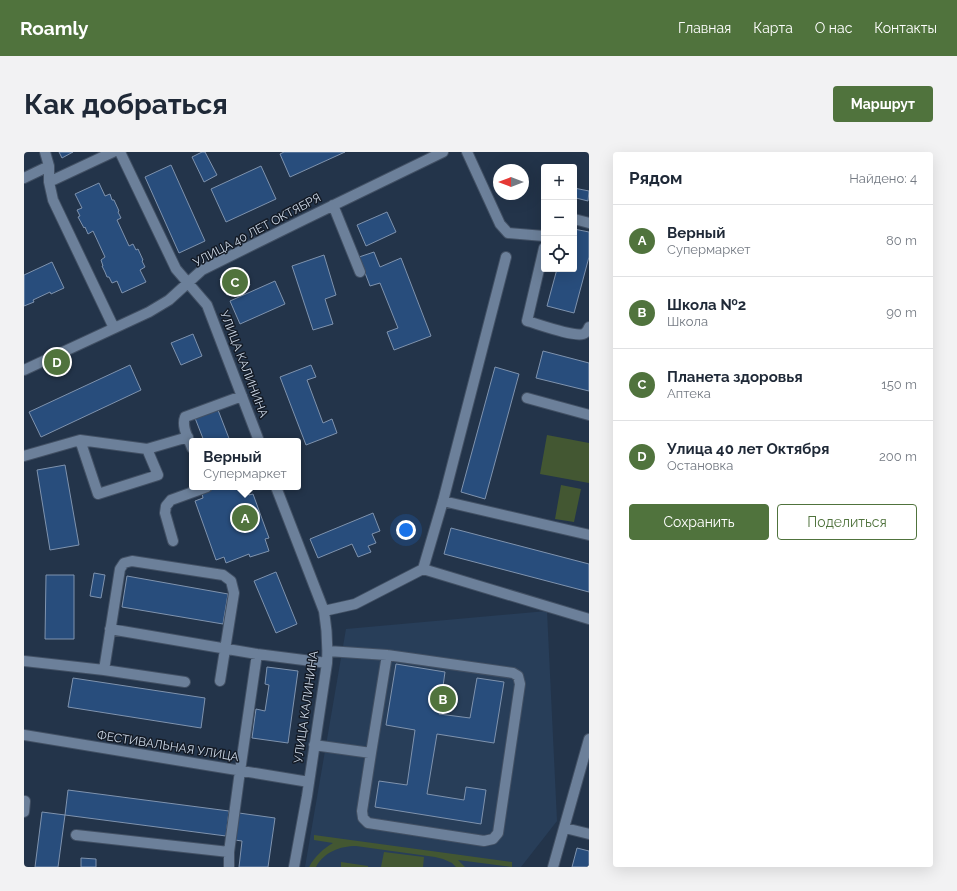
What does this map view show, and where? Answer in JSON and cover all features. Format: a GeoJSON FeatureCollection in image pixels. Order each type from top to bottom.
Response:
{"type":"FeatureCollection","features":[{"type":"Feature","properties":{"kind":"street"},"geometry":{"type":"LineString","coordinates":[[45,152],[49,166],[52,200],[114,328]]}},
{"type":"Feature","properties":{"kind":"street"},"geometry":{"type":"LineString","coordinates":[[50,182],[113,152]]}},
{"type":"Feature","properties":{"kind":"street","name":"УЛИЦА КАЛИНИНА"},"geometry":{"type":"LineString","coordinates":[[120,152],[176,269],[189,282],[207,305],[258,438]]}},
{"type":"Feature","properties":{"kind":"street","name":"УЛИЦА 40 ЛЕТ ОКТЯБРЯ"},"geometry":{"type":"LineString","coordinates":[[24,370],[149,312],[169,300],[202,270],[443,152]]}},
{"type":"Feature","properties":{"kind":"street"},"geometry":{"type":"LineString","coordinates":[[467,152],[500,224],[508,233],[541,236]]}},
{"type":"Feature","properties":{"kind":"street"},"geometry":{"type":"LineString","coordinates":[[24,178],[49,166]]}},
{"type":"Feature","properties":{"kind":"street"},"geometry":{"type":"LineString","coordinates":[[333,205],[360,272]]}},
{"type":"Feature","properties":{"kind":"street"},"geometry":{"type":"LineString","coordinates":[[577,220],[589,223]]}},
{"type":"Feature","properties":{"kind":"street"},"geometry":{"type":"LineString","coordinates":[[423,569],[443,501],[506,257]]}},
{"type":"Feature","properties":{"kind":"street"},"geometry":{"type":"LineString","coordinates":[[541,261],[527,321],[571,334],[582,334],[588,330],[589,327]]}},
{"type":"Feature","properties":{"kind":"street"},"geometry":{"type":"LineString","coordinates":[[189,439],[183,422],[185,417],[242,396]]}},
{"type":"Feature","properties":{"kind":"street"},"geometry":{"type":"LineString","coordinates":[[527,398],[589,415]]}},
{"type":"Feature","properties":{"kind":"street"},"geometry":{"type":"LineString","coordinates":[[24,456],[80,440],[147,449],[188,436]]}},
{"type":"Feature","properties":{"kind":"street"},"geometry":{"type":"LineString","coordinates":[[80,440],[98,494],[158,475],[147,449]]}},
{"type":"Feature","properties":{"kind":"street"},"geometry":{"type":"LineString","coordinates":[[173,541],[165,513],[166,506],[171,500],[199,490]]}},
{"type":"Feature","properties":{"kind":"street","name":"УЛИЦА КАЛИНИНА"},"geometry":{"type":"LineString","coordinates":[[277,490],[324,611],[328,651],[309,782],[294,867]]}},
{"type":"Feature","properties":{"kind":"street"},"geometry":{"type":"LineString","coordinates":[[443,501],[589,535]]}},
{"type":"Feature","properties":{"kind":"street"},"geometry":{"type":"LineString","coordinates":[[104,670],[120,569],[124,563],[132,560],[223,575],[231,582],[234,593],[220,681]]}},
{"type":"Feature","properties":{"kind":"street"},"geometry":{"type":"LineString","coordinates":[[324,611],[355,604],[423,569],[589,619]]}},
{"type":"Feature","properties":{"kind":"street"},"geometry":{"type":"LineString","coordinates":[[110,629],[257,654],[327,663]]}},
{"type":"Feature","properties":{"kind":"street"},"geometry":{"type":"LineString","coordinates":[[328,651],[387,655],[513,673],[518,676],[520,684],[498,833],[493,839],[484,841],[368,823],[363,818],[362,811],[387,655]]}},
{"type":"Feature","properties":{"kind":"street"},"geometry":{"type":"LineString","coordinates":[[229,867],[229,852],[257,654]]}},
{"type":"Feature","properties":{"kind":"street"},"geometry":{"type":"LineString","coordinates":[[24,661],[104,670],[185,682]]}},
{"type":"Feature","properties":{"kind":"street","name":"ФЕСТИВАЛЬНАЯ УЛИЦА"},"geometry":{"type":"LineString","coordinates":[[24,736],[309,782]]}},
{"type":"Feature","properties":{"kind":"street"},"geometry":{"type":"LineString","coordinates":[[554,867],[588,750],[589,739]]}},
{"type":"Feature","properties":{"kind":"street"},"geometry":{"type":"LineString","coordinates":[[314,745],[371,753]]}},
{"type":"Feature","properties":{"kind":"street"},"geometry":{"type":"LineString","coordinates":[[24,812],[25,801]]}},
{"type":"Feature","properties":{"kind":"street"},"geometry":{"type":"LineString","coordinates":[[565,828],[589,834]]}},
{"type":"Feature","properties":{"kind":"street"},"geometry":{"type":"LineString","coordinates":[[76,835],[229,852]]}},
{"type":"Feature","properties":{"kind":"shaded area"},"geometry":{"type":"Polygon","coordinates":[[[547,611],[557,821],[521,867],[305,867],[346,629],[547,611]]]}},
{"type":"Feature","properties":{"kind":"green space"},"geometry":{"type":"Polygon","coordinates":[[[547,435],[589,443],[589,483],[540,474],[547,435]]]}},
{"type":"Feature","properties":{"kind":"green space"},"geometry":{"type":"Polygon","coordinates":[[[561,485],[581,489],[574,522],[555,519],[561,485]]]}},
{"type":"Feature","properties":{"kind":"green space"},"geometry":{"type":"Polygon","coordinates":[[[314,835],[512,862],[512,867],[458,860],[465,867],[456,867],[452,863],[435,857],[350,846],[333,851],[323,857],[316,867],[309,867],[320,853],[333,843],[314,840],[314,835]]]}},
{"type":"Feature","properties":{"kind":"green space"},"geometry":{"type":"Polygon","coordinates":[[[384,852],[424,857],[423,867],[381,867],[384,852]]]}},
{"type":"Feature","properties":{"kind":"green space"},"geometry":{"type":"Polygon","coordinates":[[[341,862],[368,866],[368,867],[341,867],[341,862]]]}},
{"type":"Feature","properties":{"kind":"building"},"geometry":{"type":"Polygon","coordinates":[[[59,152],[73,152],[62,158],[59,152]]]}},
{"type":"Feature","properties":{"kind":"building"},"geometry":{"type":"Polygon","coordinates":[[[205,152],[217,175],[204,182],[192,157],[205,152]]]}},
{"type":"Feature","properties":{"kind":"building"},"geometry":{"type":"Polygon","coordinates":[[[284,152],[345,152],[290,177],[280,154],[284,152]]]}},
{"type":"Feature","properties":{"kind":"building"},"geometry":{"type":"Polygon","coordinates":[[[171,165],[205,241],[179,253],[145,177],[171,165]]]}},
{"type":"Feature","properties":{"kind":"building"},"geometry":{"type":"Polygon","coordinates":[[[261,166],[276,199],[226,222],[211,189],[261,166]]]}},
{"type":"Feature","properties":{"kind":"building"},"geometry":{"type":"Polygon","coordinates":[[[99,183],[105,196],[110,194],[112,200],[114,200],[121,218],[117,220],[129,246],[133,244],[136,250],[138,249],[145,267],[140,270],[146,282],[122,293],[117,281],[112,283],[109,277],[107,277],[101,260],[105,257],[93,231],[88,234],[78,217],[80,216],[77,210],[82,208],[75,194],[99,183]]]}},
{"type":"Feature","properties":{"kind":"building"},"geometry":{"type":"Polygon","coordinates":[[[577,189],[589,191],[588,201],[577,198],[577,189]]]}},
{"type":"Feature","properties":{"kind":"building"},"geometry":{"type":"Polygon","coordinates":[[[387,212],[396,232],[366,246],[357,225],[387,212]]]}},
{"type":"Feature","properties":{"kind":"building"},"geometry":{"type":"Polygon","coordinates":[[[577,230],[589,232],[589,257],[574,313],[547,306],[556,272],[577,272],[577,230]]]}},
{"type":"Feature","properties":{"kind":"building"},"geometry":{"type":"Polygon","coordinates":[[[374,252],[380,267],[401,258],[431,336],[394,350],[387,332],[398,328],[380,283],[370,286],[359,257],[374,252]]]}},
{"type":"Feature","properties":{"kind":"building"},"geometry":{"type":"Polygon","coordinates":[[[324,255],[336,295],[325,299],[333,324],[313,330],[292,266],[324,255]]]}},
{"type":"Feature","properties":{"kind":"building"},"geometry":{"type":"Polygon","coordinates":[[[52,262],[64,288],[51,294],[50,292],[33,300],[34,302],[24,306],[24,275],[52,262]]]}},
{"type":"Feature","properties":{"kind":"building"},"geometry":{"type":"Polygon","coordinates":[[[243,269],[250,285],[227,295],[220,279],[243,269]]]}},
{"type":"Feature","properties":{"kind":"building"},"geometry":{"type":"Polygon","coordinates":[[[275,281],[285,304],[240,324],[230,301],[275,281]]]}},
{"type":"Feature","properties":{"kind":"building"},"geometry":{"type":"Polygon","coordinates":[[[193,334],[202,356],[181,365],[171,343],[193,334]]]}},
{"type":"Feature","properties":{"kind":"building"},"geometry":{"type":"Polygon","coordinates":[[[543,351],[589,363],[589,391],[536,378],[543,351]]]}},
{"type":"Feature","properties":{"kind":"building"},"geometry":{"type":"Polygon","coordinates":[[[130,365],[141,390],[41,437],[29,412],[130,365]]]}},
{"type":"Feature","properties":{"kind":"building"},"geometry":{"type":"Polygon","coordinates":[[[311,365],[316,377],[307,380],[323,423],[332,419],[337,433],[306,445],[280,377],[311,365]]]}},
{"type":"Feature","properties":{"kind":"building"},"geometry":{"type":"Polygon","coordinates":[[[495,367],[519,374],[485,499],[461,492],[495,367]]]}},
{"type":"Feature","properties":{"kind":"building"},"geometry":{"type":"Polygon","coordinates":[[[218,410],[229,438],[203,438],[195,418],[218,410]]]}},
{"type":"Feature","properties":{"kind":"building"},"geometry":{"type":"Polygon","coordinates":[[[65,465],[79,545],[50,550],[37,470],[65,465]]]}},
{"type":"Feature","properties":{"kind":"building"},"geometry":{"type":"Polygon","coordinates":[[[211,490],[247,490],[249,495],[253,494],[269,538],[265,539],[269,551],[250,557],[249,554],[226,563],[224,557],[216,560],[195,501],[203,498],[202,493],[211,490]]]}},
{"type":"Feature","properties":{"kind":"building"},"geometry":{"type":"Polygon","coordinates":[[[373,513],[380,531],[372,534],[376,543],[368,546],[371,552],[358,557],[352,544],[318,558],[310,539],[373,513]]]}},
{"type":"Feature","properties":{"kind":"building"},"geometry":{"type":"Polygon","coordinates":[[[451,528],[589,564],[589,592],[444,554],[451,528]]]}},
{"type":"Feature","properties":{"kind":"building"},"geometry":{"type":"Polygon","coordinates":[[[276,572],[297,624],[276,633],[254,581],[276,572]]]}},
{"type":"Feature","properties":{"kind":"building"},"geometry":{"type":"Polygon","coordinates":[[[94,573],[105,575],[101,598],[90,596],[94,573]]]}},
{"type":"Feature","properties":{"kind":"building"},"geometry":{"type":"Polygon","coordinates":[[[46,575],[74,575],[74,639],[45,639],[46,575]]]}},
{"type":"Feature","properties":{"kind":"building"},"geometry":{"type":"Polygon","coordinates":[[[127,576],[228,594],[223,624],[122,607],[127,576]]]}},
{"type":"Feature","properties":{"kind":"building"},"geometry":{"type":"Polygon","coordinates":[[[396,664],[445,672],[439,714],[470,718],[477,678],[504,682],[494,743],[437,734],[427,794],[464,800],[466,787],[486,790],[481,824],[375,807],[379,781],[407,785],[415,730],[386,725],[396,664]]]}},
{"type":"Feature","properties":{"kind":"building"},"geometry":{"type":"Polygon","coordinates":[[[267,667],[298,671],[288,743],[252,738],[256,709],[265,711],[269,685],[265,684],[267,667]]]}},
{"type":"Feature","properties":{"kind":"building"},"geometry":{"type":"Polygon","coordinates":[[[73,678],[205,698],[201,728],[68,707],[73,678]]]}},
{"type":"Feature","properties":{"kind":"building"},"geometry":{"type":"Polygon","coordinates":[[[68,790],[229,811],[226,836],[65,815],[68,790]]]}},
{"type":"Feature","properties":{"kind":"building"},"geometry":{"type":"Polygon","coordinates":[[[42,812],[65,815],[58,867],[35,867],[42,812]]]}},
{"type":"Feature","properties":{"kind":"building"},"geometry":{"type":"Polygon","coordinates":[[[239,813],[275,818],[268,867],[239,867],[242,841],[235,840],[239,813]]]}},
{"type":"Feature","properties":{"kind":"building"},"geometry":{"type":"Polygon","coordinates":[[[577,848],[589,851],[589,867],[572,867],[577,848]]]}},
{"type":"Feature","properties":{"kind":"building"},"geometry":{"type":"Polygon","coordinates":[[[81,858],[96,859],[96,867],[81,867],[81,858]]]}},
{"type":"Feature","properties":{"kind":"place","name":"Планета здоровья"},"geometry":{"type":"Point","coordinates":[235,282]}},
{"type":"Feature","properties":{"kind":"place","name":"Улица 40 лет Октября"},"geometry":{"type":"Point","coordinates":[57,362]}},
{"type":"Feature","properties":{"kind":"place","name":"Верный"},"geometry":{"type":"Point","coordinates":[245,518]}},
{"type":"Feature","properties":{"kind":"place","name":"Школа №2"},"geometry":{"type":"Point","coordinates":[443,699]}}]}
